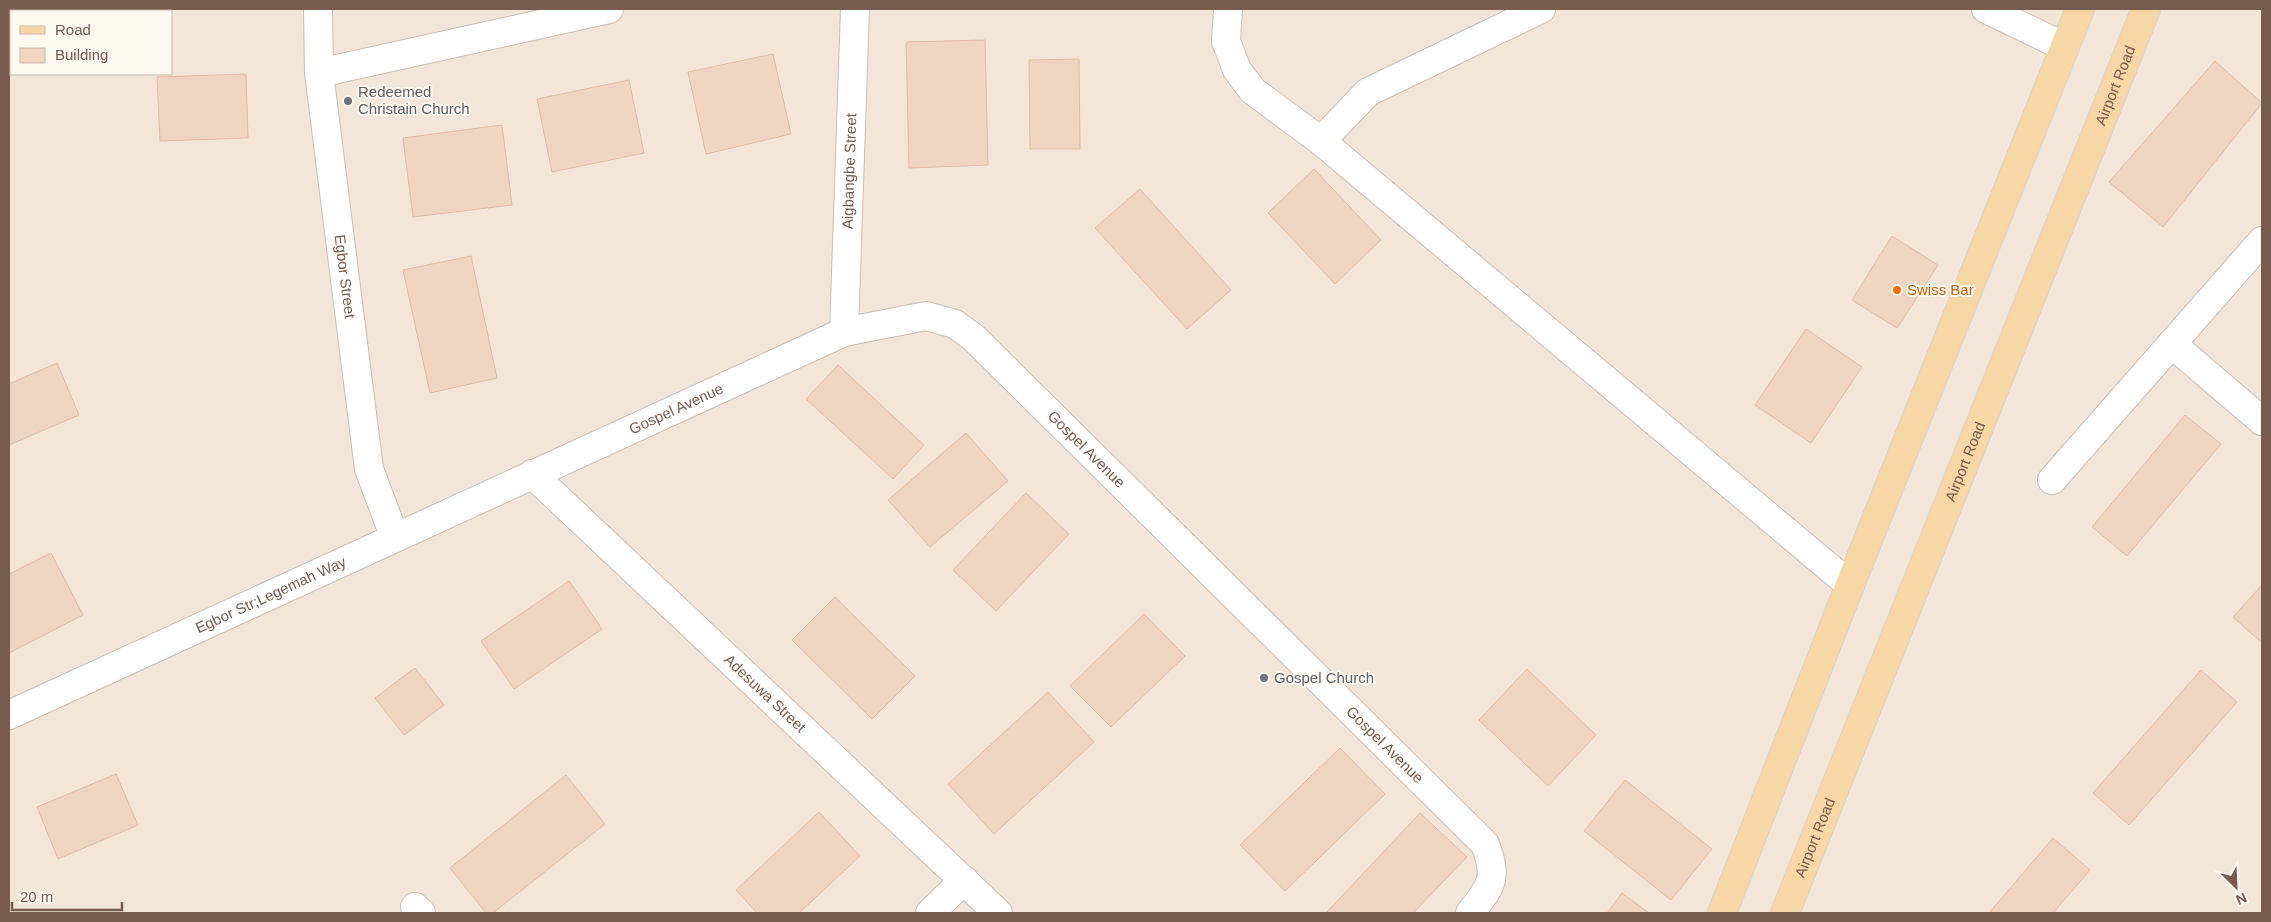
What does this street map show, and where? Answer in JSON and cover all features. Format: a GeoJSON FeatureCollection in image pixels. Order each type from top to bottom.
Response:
{"type":"FeatureCollection","features":[{"type":"Feature","properties":{"kind":"main road"},"geometry":{"type":"LineString","coordinates":[[1722,913],[1850,585],[2080,9]]}},
{"type":"Feature","properties":{"kind":"main road","name":"Airport Road"},"geometry":{"type":"LineString","coordinates":[[1785,913],[2146,9]]}},
{"type":"Feature","properties":{"kind":"street","name":"Egbor Street"},"geometry":{"type":"LineString","coordinates":[[318,9],[319,72],[369,468],[395,538]]}},
{"type":"Feature","properties":{"kind":"street"},"geometry":{"type":"LineString","coordinates":[[319,72],[609,9]]}},
{"type":"Feature","properties":{"kind":"street","name":"Aigbangbe Street"},"geometry":{"type":"LineString","coordinates":[[844,332],[855,9]]}},
{"type":"Feature","properties":{"kind":"street"},"geometry":{"type":"LineString","coordinates":[[1228,9],[1226,41],[1237,70],[1252,91],[1321,141],[1850,585]]}},
{"type":"Feature","properties":{"kind":"street"},"geometry":{"type":"LineString","coordinates":[[1321,141],[1368,92],[1541,9]]}},
{"type":"Feature","properties":{"kind":"street"},"geometry":{"type":"LineString","coordinates":[[1986,9],[2065,47]]}},
{"type":"Feature","properties":{"kind":"street"},"geometry":{"type":"LineString","coordinates":[[2052,480],[2262,241]]}},
{"type":"Feature","properties":{"kind":"street","name":"Gospel Avenue"},"geometry":{"type":"LineString","coordinates":[[532,474],[844,332],[926,316],[955,324],[974,338],[1485,844],[1493,866],[1490,888],[1470,913]]}},
{"type":"Feature","properties":{"kind":"street"},"geometry":{"type":"LineString","coordinates":[[2172,344],[2262,421]]}},
{"type":"Feature","properties":{"kind":"street","name":"Egbor Str;Legemah Way"},"geometry":{"type":"LineString","coordinates":[[9,715],[532,474]]}},
{"type":"Feature","properties":{"kind":"street","name":"Adesuwa Street"},"geometry":{"type":"LineString","coordinates":[[532,474],[998,913]]}},
{"type":"Feature","properties":{"kind":"street"},"geometry":{"type":"LineString","coordinates":[[930,913],[964,880]]}},
{"type":"Feature","properties":{"kind":"shaded area"},"geometry":{"type":"Polygon","coordinates":[[[9,9],[2262,9],[2262,913],[9,913],[9,9]]]}},
{"type":"Feature","properties":{"kind":"building"},"geometry":{"type":"Polygon","coordinates":[[[9,9],[72,9],[10,10],[9,51],[9,9]]]}},
{"type":"Feature","properties":{"kind":"building"},"geometry":{"type":"Polygon","coordinates":[[[91,9],[142,9],[142,10],[91,9]]]}},
{"type":"Feature","properties":{"kind":"building"},"geometry":{"type":"Polygon","coordinates":[[[985,40],[988,165],[909,168],[906,42],[985,40]]]}},
{"type":"Feature","properties":{"kind":"building"},"geometry":{"type":"Polygon","coordinates":[[[773,54],[791,134],[706,154],[688,72],[773,54]]]}},
{"type":"Feature","properties":{"kind":"building"},"geometry":{"type":"Polygon","coordinates":[[[1079,59],[1080,149],[1030,149],[1029,60],[1079,59]]]}},
{"type":"Feature","properties":{"kind":"building"},"geometry":{"type":"Polygon","coordinates":[[[2215,61],[2262,103],[2163,227],[2109,182],[2215,61]]]}},
{"type":"Feature","properties":{"kind":"building"},"geometry":{"type":"Polygon","coordinates":[[[246,74],[248,138],[160,141],[157,77],[246,74]]]}},
{"type":"Feature","properties":{"kind":"building"},"geometry":{"type":"Polygon","coordinates":[[[629,80],[644,153],[552,172],[537,99],[629,80]]]}},
{"type":"Feature","properties":{"kind":"building"},"geometry":{"type":"Polygon","coordinates":[[[502,125],[512,205],[413,217],[403,138],[502,125]]]}},
{"type":"Feature","properties":{"kind":"building"},"geometry":{"type":"Polygon","coordinates":[[[1314,169],[1381,240],[1335,284],[1268,213],[1314,169]]]}},
{"type":"Feature","properties":{"kind":"building"},"geometry":{"type":"Polygon","coordinates":[[[1140,189],[1231,290],[1187,329],[1095,228],[1140,189]]]}},
{"type":"Feature","properties":{"kind":"building"},"geometry":{"type":"Polygon","coordinates":[[[1892,236],[1938,265],[1897,328],[1852,300],[1892,236]]]}},
{"type":"Feature","properties":{"kind":"building"},"geometry":{"type":"Polygon","coordinates":[[[471,256],[497,378],[430,393],[403,270],[471,256]]]}},
{"type":"Feature","properties":{"kind":"building"},"geometry":{"type":"Polygon","coordinates":[[[1806,329],[1862,367],[1811,443],[1755,405],[1806,329]]]}},
{"type":"Feature","properties":{"kind":"building"},"geometry":{"type":"Polygon","coordinates":[[[57,363],[79,415],[9,445],[9,384],[57,363]]]}},
{"type":"Feature","properties":{"kind":"building"},"geometry":{"type":"Polygon","coordinates":[[[838,365],[924,445],[893,479],[806,399],[838,365]]]}},
{"type":"Feature","properties":{"kind":"building"},"geometry":{"type":"Polygon","coordinates":[[[2185,415],[2221,444],[2127,556],[2092,527],[2185,415]]]}},
{"type":"Feature","properties":{"kind":"building"},"geometry":{"type":"Polygon","coordinates":[[[966,433],[1008,481],[930,547],[888,500],[966,433]]]}},
{"type":"Feature","properties":{"kind":"building"},"geometry":{"type":"Polygon","coordinates":[[[1026,493],[1069,534],[996,611],[953,570],[1026,493]]]}},
{"type":"Feature","properties":{"kind":"building"},"geometry":{"type":"Polygon","coordinates":[[[51,553],[83,615],[9,653],[9,574],[51,553]]]}},
{"type":"Feature","properties":{"kind":"building"},"geometry":{"type":"Polygon","coordinates":[[[569,581],[602,629],[514,689],[481,641],[569,581]]]}},
{"type":"Feature","properties":{"kind":"building"},"geometry":{"type":"Polygon","coordinates":[[[2262,585],[2262,643],[2233,617],[2262,585]]]}},
{"type":"Feature","properties":{"kind":"building"},"geometry":{"type":"Polygon","coordinates":[[[835,597],[915,676],[872,719],[792,640],[835,597]]]}},
{"type":"Feature","properties":{"kind":"building"},"geometry":{"type":"Polygon","coordinates":[[[1144,614],[1185,656],[1111,727],[1070,686],[1144,614]]]}},
{"type":"Feature","properties":{"kind":"building"},"geometry":{"type":"Polygon","coordinates":[[[415,668],[444,705],[404,735],[375,698],[415,668]]]}},
{"type":"Feature","properties":{"kind":"building"},"geometry":{"type":"Polygon","coordinates":[[[1527,669],[1596,735],[1548,786],[1479,720],[1527,669]]]}},
{"type":"Feature","properties":{"kind":"building"},"geometry":{"type":"Polygon","coordinates":[[[2201,670],[2237,702],[2129,825],[2093,793],[2201,670]]]}},
{"type":"Feature","properties":{"kind":"building"},"geometry":{"type":"Polygon","coordinates":[[[1048,692],[1094,742],[994,834],[948,784],[1048,692]]]}},
{"type":"Feature","properties":{"kind":"building"},"geometry":{"type":"Polygon","coordinates":[[[1340,748],[1385,794],[1285,891],[1240,845],[1340,748]]]}},
{"type":"Feature","properties":{"kind":"building"},"geometry":{"type":"Polygon","coordinates":[[[116,774],[138,825],[58,859],[37,807],[116,774]]]}},
{"type":"Feature","properties":{"kind":"building"},"geometry":{"type":"Polygon","coordinates":[[[566,775],[605,824],[493,913],[486,913],[450,868],[566,775]]]}},
{"type":"Feature","properties":{"kind":"building"},"geometry":{"type":"Polygon","coordinates":[[[1625,780],[1712,849],[1671,900],[1584,831],[1625,780]]]}},
{"type":"Feature","properties":{"kind":"building"},"geometry":{"type":"Polygon","coordinates":[[[819,812],[860,856],[799,913],[757,913],[736,890],[819,812]]]}},
{"type":"Feature","properties":{"kind":"building"},"geometry":{"type":"Polygon","coordinates":[[[1420,813],[1467,857],[1413,913],[1326,913],[1420,813]]]}},
{"type":"Feature","properties":{"kind":"building"},"geometry":{"type":"Polygon","coordinates":[[[2053,838],[2090,870],[2053,913],[1989,913],[2053,838]]]}},
{"type":"Feature","properties":{"kind":"building"},"geometry":{"type":"Polygon","coordinates":[[[1622,893],[1649,913],[1607,913],[1622,893]]]}},
{"type":"Feature","properties":{"kind":"place","name":"Redeemed Christain Church"},"geometry":{"type":"Point","coordinates":[348,101]}},
{"type":"Feature","properties":{"kind":"place","name":"Swiss Bar"},"geometry":{"type":"Point","coordinates":[1897,290]}},
{"type":"Feature","properties":{"kind":"place","name":"Gospel Church"},"geometry":{"type":"Point","coordinates":[1264,678]}}]}
